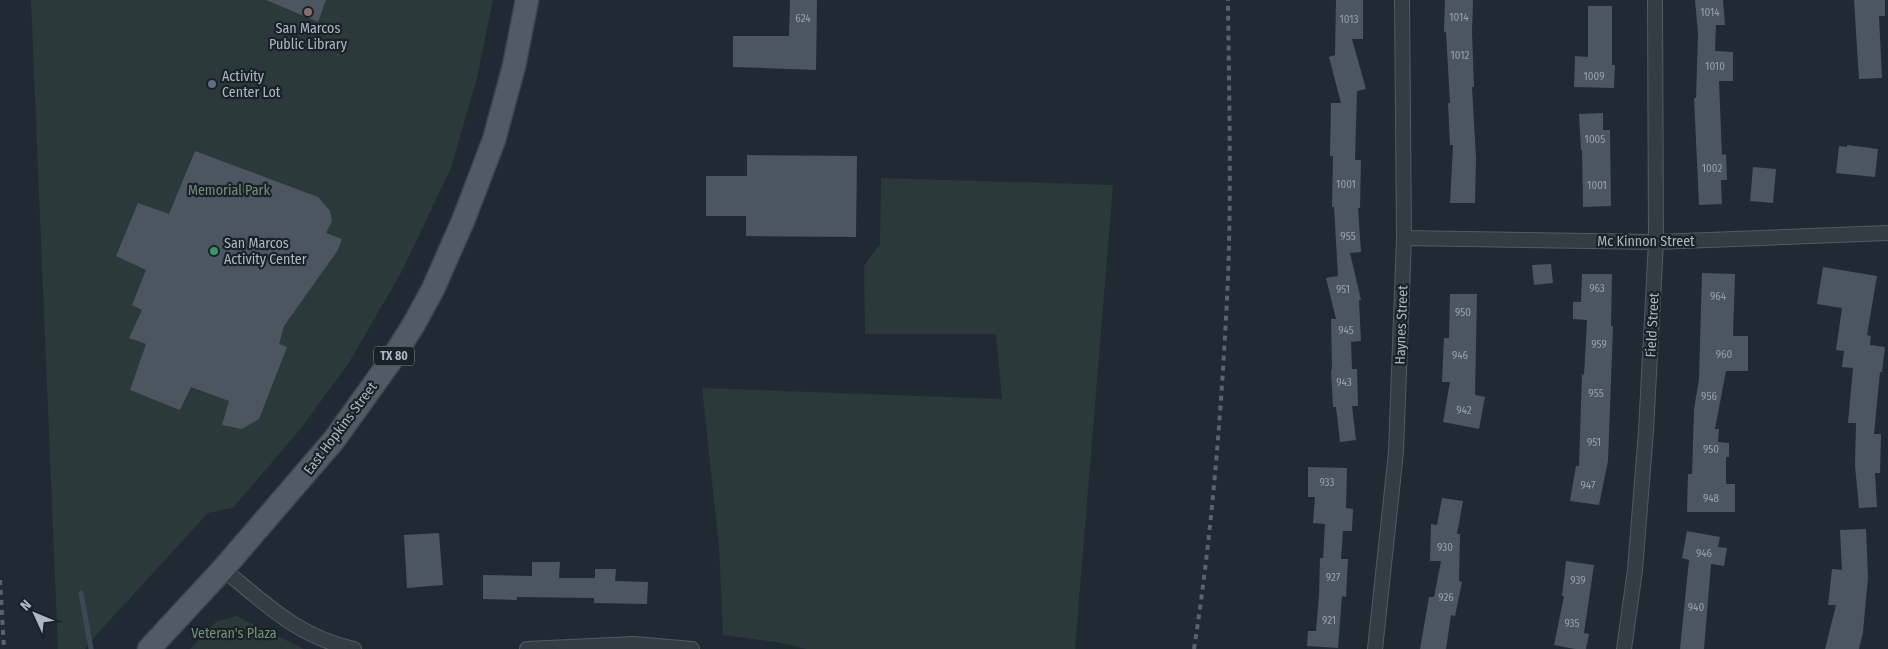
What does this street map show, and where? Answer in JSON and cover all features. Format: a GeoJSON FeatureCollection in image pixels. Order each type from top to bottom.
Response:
{"type":"FeatureCollection","features":[{"type":"Feature","properties":{"kind":"main road","name":"East Hopkins Street"},"geometry":{"type":"LineString","coordinates":[[149,649],[224,569],[334,440],[392,359],[434,289],[494,140],[514,66],[527,0]]}},
{"type":"Feature","properties":{"kind":"street","name":"Haynes Street"},"geometry":{"type":"LineString","coordinates":[[1375,649],[1396,452],[1404,238],[1402,0]]}},
{"type":"Feature","properties":{"kind":"street","name":"Field Street"},"geometry":{"type":"LineString","coordinates":[[1624,649],[1635,570],[1646,431],[1656,242],[1655,0]]}},
{"type":"Feature","properties":{"kind":"street","name":"Mc Kinnon Street"},"geometry":{"type":"LineString","coordinates":[[1404,238],[1656,242],[1888,233]]}},
{"type":"Feature","properties":{"kind":"street"},"geometry":{"type":"LineString","coordinates":[[224,569],[282,618],[298,628],[354,649]]}},
{"type":"Feature","properties":{"kind":"street"},"geometry":{"type":"LineString","coordinates":[[529,649],[634,644],[692,649]]}},
{"type":"Feature","properties":{"kind":"green space","name":"Memorial Park"},"geometry":{"type":"Polygon","coordinates":[[[31,0],[493,0],[477,78],[451,168],[402,271],[350,361],[302,427],[233,508],[208,513],[85,649],[58,649],[31,0]]]}},
{"type":"Feature","properties":{"kind":"green space"},"geometry":{"type":"Polygon","coordinates":[[[881,178],[1113,185],[1075,649],[807,649],[776,642],[723,635],[719,546],[702,388],[1002,399],[996,334],[865,334],[864,266],[880,244],[881,178]]]}},
{"type":"Feature","properties":{"kind":"green space","name":"Veteran's Plaza"},"geometry":{"type":"Polygon","coordinates":[[[236,616],[304,649],[190,649],[216,622],[236,616]]]}},
{"type":"Feature","properties":{"kind":"building","name":"San Marcos Public Library"},"geometry":{"type":"Polygon","coordinates":[[[266,0],[326,0],[318,22],[266,0]]]}},
{"type":"Feature","properties":{"kind":"building"},"geometry":{"type":"Polygon","coordinates":[[[790,0],[817,0],[816,70],[733,67],[733,36],[789,36],[790,0]]]}},
{"type":"Feature","properties":{"kind":"building"},"geometry":{"type":"Polygon","coordinates":[[[1336,0],[1363,0],[1363,39],[1352,39],[1366,89],[1357,91],[1355,160],[1361,160],[1360,208],[1358,208],[1361,252],[1350,253],[1361,300],[1359,300],[1361,341],[1351,342],[1352,369],[1357,369],[1358,406],[1352,406],[1356,440],[1340,442],[1336,407],[1333,407],[1331,370],[1331,319],[1336,319],[1326,278],[1338,276],[1334,207],[1332,207],[1333,156],[1330,156],[1331,103],[1341,103],[1329,57],[1335,55],[1336,0]]]}},
{"type":"Feature","properties":{"kind":"building"},"geometry":{"type":"Polygon","coordinates":[[[1445,0],[1473,0],[1474,87],[1472,87],[1476,158],[1475,203],[1450,203],[1453,145],[1450,145],[1448,103],[1450,103],[1446,32],[1444,32],[1445,0]]]}},
{"type":"Feature","properties":{"kind":"building"},"geometry":{"type":"Polygon","coordinates":[[[1695,0],[1723,0],[1725,25],[1716,25],[1715,51],[1733,52],[1733,81],[1719,81],[1722,155],[1726,154],[1727,180],[1721,180],[1722,204],[1699,205],[1694,98],[1696,98],[1698,34],[1695,0]]]}},
{"type":"Feature","properties":{"kind":"building"},"geometry":{"type":"Polygon","coordinates":[[[1854,0],[1885,0],[1885,16],[1879,16],[1882,78],[1859,79],[1854,0]]]}},
{"type":"Feature","properties":{"kind":"building"},"geometry":{"type":"Polygon","coordinates":[[[1588,6],[1612,6],[1612,65],[1615,65],[1614,88],[1574,87],[1575,56],[1588,57],[1588,6]]]}},
{"type":"Feature","properties":{"kind":"building"},"geometry":{"type":"Polygon","coordinates":[[[1603,113],[1603,130],[1610,130],[1611,206],[1583,207],[1579,114],[1603,113]]]}},
{"type":"Feature","properties":{"kind":"building"},"geometry":{"type":"Polygon","coordinates":[[[1847,145],[1878,149],[1875,177],[1836,173],[1839,146],[1847,147],[1847,145]]]}},
{"type":"Feature","properties":{"kind":"building"},"geometry":{"type":"Polygon","coordinates":[[[195,151],[318,197],[330,211],[332,221],[326,233],[342,239],[338,250],[284,326],[279,344],[287,347],[259,419],[242,429],[222,425],[229,401],[191,387],[180,410],[130,390],[146,344],[129,338],[142,310],[132,305],[146,270],[116,256],[138,203],[169,214],[195,151]]]}},
{"type":"Feature","properties":{"kind":"building"},"geometry":{"type":"Polygon","coordinates":[[[747,155],[857,156],[856,237],[746,236],[746,216],[706,216],[706,176],[747,176],[747,155]]]}},
{"type":"Feature","properties":{"kind":"building"},"geometry":{"type":"Polygon","coordinates":[[[1753,167],[1776,169],[1773,203],[1750,201],[1753,167]]]}},
{"type":"Feature","properties":{"kind":"building"},"geometry":{"type":"Polygon","coordinates":[[[1551,264],[1553,283],[1534,285],[1532,265],[1551,264]]]}},
{"type":"Feature","properties":{"kind":"building"},"geometry":{"type":"Polygon","coordinates":[[[1823,267],[1877,276],[1867,335],[1871,336],[1870,345],[1885,347],[1882,372],[1880,372],[1874,434],[1881,434],[1880,473],[1875,473],[1877,507],[1859,508],[1855,466],[1856,423],[1848,423],[1853,368],[1842,367],[1844,351],[1836,350],[1842,308],[1817,304],[1823,267]]]}},
{"type":"Feature","properties":{"kind":"building"},"geometry":{"type":"Polygon","coordinates":[[[1702,273],[1735,274],[1733,336],[1748,336],[1748,371],[1726,371],[1715,429],[1719,429],[1718,442],[1729,443],[1729,457],[1726,457],[1726,484],[1735,484],[1735,512],[1687,512],[1688,474],[1692,474],[1694,409],[1699,379],[1702,273]]]}},
{"type":"Feature","properties":{"kind":"building"},"geometry":{"type":"Polygon","coordinates":[[[1582,274],[1612,274],[1611,326],[1613,326],[1608,461],[1599,505],[1570,501],[1576,466],[1579,466],[1582,374],[1584,375],[1587,320],[1573,319],[1573,302],[1581,302],[1582,274]]]}},
{"type":"Feature","properties":{"kind":"building"},"geometry":{"type":"Polygon","coordinates":[[[1450,294],[1477,294],[1475,395],[1485,397],[1479,429],[1443,422],[1450,382],[1442,382],[1444,338],[1449,338],[1450,294]]]}},
{"type":"Feature","properties":{"kind":"building"},"geometry":{"type":"Polygon","coordinates":[[[1308,467],[1347,468],[1346,508],[1353,509],[1352,531],[1343,531],[1341,559],[1348,559],[1346,597],[1342,596],[1338,648],[1307,646],[1308,631],[1316,631],[1320,558],[1323,558],[1325,524],[1313,523],[1315,497],[1308,497],[1308,467]]]}},
{"type":"Feature","properties":{"kind":"building"},"geometry":{"type":"Polygon","coordinates":[[[1442,498],[1463,501],[1457,534],[1460,534],[1459,581],[1462,582],[1455,616],[1451,615],[1446,649],[1420,649],[1429,597],[1434,597],[1441,561],[1430,561],[1431,524],[1437,525],[1442,498]]]}},
{"type":"Feature","properties":{"kind":"building"},"geometry":{"type":"Polygon","coordinates":[[[1866,529],[1868,577],[1863,632],[1859,649],[1825,649],[1836,605],[1828,605],[1832,569],[1842,570],[1840,530],[1866,529]]]}},
{"type":"Feature","properties":{"kind":"building"},"geometry":{"type":"Polygon","coordinates":[[[1687,531],[1720,537],[1718,547],[1727,548],[1724,566],[1711,564],[1704,649],[1680,649],[1689,560],[1682,558],[1687,531]]]}},
{"type":"Feature","properties":{"kind":"building"},"geometry":{"type":"Polygon","coordinates":[[[439,533],[443,585],[407,588],[404,535],[439,533]]]}},
{"type":"Feature","properties":{"kind":"building"},"geometry":{"type":"Polygon","coordinates":[[[1566,561],[1594,565],[1584,633],[1589,634],[1586,649],[1554,645],[1564,596],[1562,596],[1566,561]]]}},
{"type":"Feature","properties":{"kind":"building"},"geometry":{"type":"Polygon","coordinates":[[[532,562],[560,562],[559,578],[595,578],[595,569],[616,569],[615,581],[648,582],[647,604],[594,603],[594,598],[517,597],[517,600],[483,599],[483,575],[532,576],[532,562]]]}},
{"type":"Feature","properties":{"kind":"waterway"},"geometry":{"type":"LineString","coordinates":[[81,593],[91,649]]}},
{"type":"Feature","properties":{"kind":"railway"},"geometry":{"type":"LineString","coordinates":[[1194,649],[1206,562],[1215,474],[1229,262],[1228,0]]}},
{"type":"Feature","properties":{"kind":"railway"},"geometry":{"type":"LineString","coordinates":[[0,580],[4,649]]}},
{"type":"Feature","properties":{"kind":"place","name":"San Marcos Public Library"},"geometry":{"type":"Point","coordinates":[308,12]}},
{"type":"Feature","properties":{"kind":"place","name":"Activity Center Lot"},"geometry":{"type":"Point","coordinates":[212,84]}},
{"type":"Feature","properties":{"kind":"place","name":"San Marcos Activity Center"},"geometry":{"type":"Point","coordinates":[214,251]}}]}
